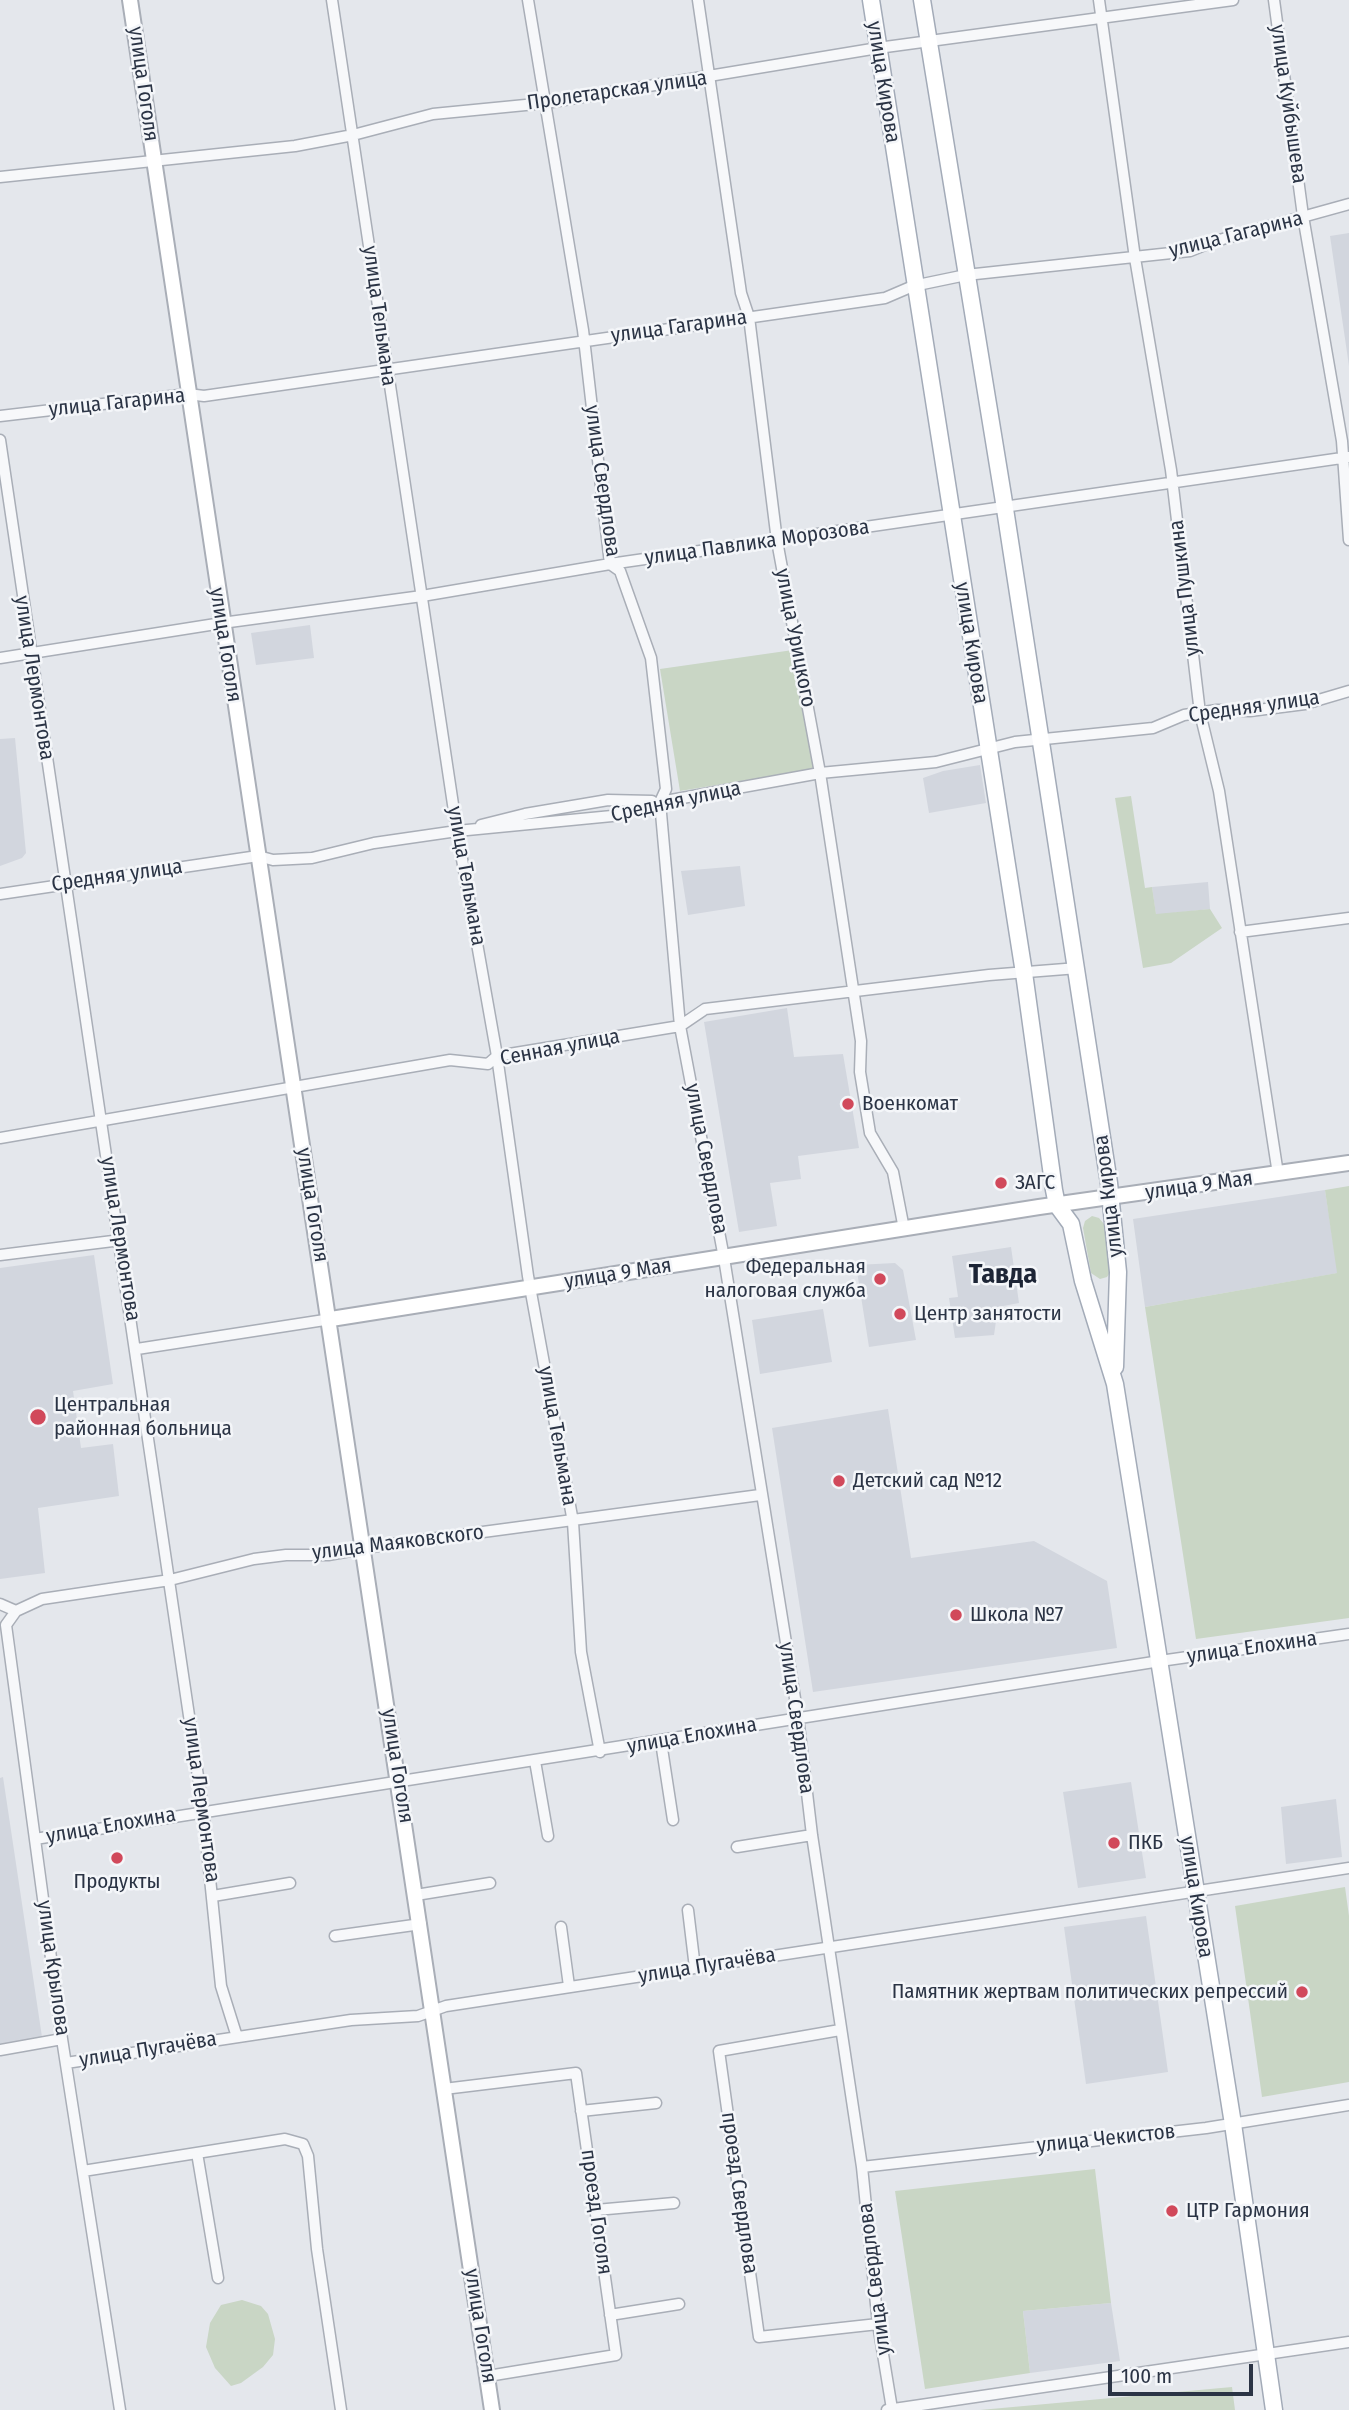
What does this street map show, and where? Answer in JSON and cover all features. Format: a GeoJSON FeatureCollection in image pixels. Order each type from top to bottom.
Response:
{"type":"FeatureCollection","features":[{"type":"Feature","properties":{"kind":"main road","name":"улица Кирова"},"geometry":{"type":"LineString","coordinates":[[871,0],[913,286],[1024,973],[1057,1205],[1071,1224],[1083,1281],[1115,1384],[1233,2124],[1274,2410]]}},
{"type":"Feature","properties":{"kind":"main road","name":"улица Кирова"},"geometry":{"type":"LineString","coordinates":[[922,0],[1078,968],[1111,1198],[1118,1272],[1115,1384]]}},
{"type":"Feature","properties":{"kind":"main road","name":"улица Кирова"},"geometry":{"type":"LineString","coordinates":[[1083,1281],[1091,1288],[1102,1291],[1112,1286],[1118,1272]]}},
{"type":"Feature","properties":{"kind":"street","name":"улица Гоголя"},"geometry":{"type":"LineString","coordinates":[[130,0],[293,1089],[331,1319],[492,2410]]}},
{"type":"Feature","properties":{"kind":"street","name":"улица Тельмана"},"geometry":{"type":"LineString","coordinates":[[332,0],[457,831],[497,1056],[530,1287],[573,1522],[581,1652],[600,1752]]}},
{"type":"Feature","properties":{"kind":"street","name":"улица Свердлова"},"geometry":{"type":"LineString","coordinates":[[528,0],[584,341],[610,564],[620,571],[651,657],[666,789],[660,802],[680,1026],[724,1258],[798,1717],[812,1835],[862,2167],[890,2410]]}},
{"type":"Feature","properties":{"kind":"street","name":"улица Урицкого"},"geometry":{"type":"LineString","coordinates":[[698,0],[741,293],[749,317],[777,541],[820,773],[861,1041],[859,1072],[870,1133],[893,1172],[904,1228]]}},
{"type":"Feature","properties":{"kind":"street","name":"улица Пушкина"},"geometry":{"type":"LineString","coordinates":[[1099,0],[1135,258],[1172,480],[1200,713],[1219,791],[1278,1174]]}},
{"type":"Feature","properties":{"kind":"street","name":"Пролетарская улица"},"geometry":{"type":"LineString","coordinates":[[0,177],[295,146],[353,135],[433,114],[545,103],[878,48],[1233,0]]}},
{"type":"Feature","properties":{"kind":"street","name":"улица Куйбышева"},"geometry":{"type":"LineString","coordinates":[[1274,0],[1303,216],[1346,457],[1349,540]]}},
{"type":"Feature","properties":{"kind":"street","name":"улица Гагарина"},"geometry":{"type":"LineString","coordinates":[[0,416],[188,394],[204,396],[885,298],[913,286],[966,275],[1190,251],[1349,204]]}},
{"type":"Feature","properties":{"kind":"street","name":"улица Лермонтова"},"geometry":{"type":"LineString","coordinates":[[0,440],[30,654],[121,1240],[203,1810],[214,1896],[221,1986],[237,2037]]}},
{"type":"Feature","properties":{"kind":"street","name":"улица Павлика Морозова"},"geometry":{"type":"LineString","coordinates":[[0,658],[222,623],[422,596],[610,564],[1004,505],[1346,457]]}},
{"type":"Feature","properties":{"kind":"street","name":"Средняя улица"},"geometry":{"type":"LineString","coordinates":[[0,894],[258,856],[273,860],[312,858],[374,843],[457,831],[612,816],[660,802],[820,773],[936,762],[1041,738],[1153,728],[1184,715],[1304,704],[1349,691]]}},
{"type":"Feature","properties":{"kind":"street"},"geometry":{"type":"LineString","coordinates":[[457,831],[526,814],[608,800],[660,802]]}},
{"type":"Feature","properties":{"kind":"street"},"geometry":{"type":"LineString","coordinates":[[1240,932],[1349,918]]}},
{"type":"Feature","properties":{"kind":"street","name":"Сенная улица"},"geometry":{"type":"LineString","coordinates":[[0,1138],[293,1089],[450,1059],[488,1064],[497,1056],[680,1026],[705,1009],[1078,968]]}},
{"type":"Feature","properties":{"kind":"street","name":"улица 9 Мая"},"geometry":{"type":"LineString","coordinates":[[137,1349],[904,1228],[1349,1163]]}},
{"type":"Feature","properties":{"kind":"street"},"geometry":{"type":"LineString","coordinates":[[0,1255],[121,1240]]}},
{"type":"Feature","properties":{"kind":"street","name":"улица Маяковского"},"geometry":{"type":"LineString","coordinates":[[16,1611],[42,1599],[170,1580],[254,1559],[363,1550],[378,1545],[573,1522],[760,1494]]}},
{"type":"Feature","properties":{"kind":"street"},"geometry":{"type":"LineString","coordinates":[[0,1604],[16,1611]]}},
{"type":"Feature","properties":{"kind":"street","name":"улица Крылова"},"geometry":{"type":"LineString","coordinates":[[16,1611],[6,1625],[62,2039],[120,2410]]}},
{"type":"Feature","properties":{"kind":"street","name":"улица Елохина"},"geometry":{"type":"LineString","coordinates":[[35,1839],[203,1810],[600,1752],[798,1717],[1349,1634]]}},
{"type":"Feature","properties":{"kind":"street"},"geometry":{"type":"LineString","coordinates":[[661,1742],[673,1820]]}},
{"type":"Feature","properties":{"kind":"street"},"geometry":{"type":"LineString","coordinates":[[535,1761],[548,1836]]}},
{"type":"Feature","properties":{"kind":"street"},"geometry":{"type":"LineString","coordinates":[[737,1847],[812,1835]]}},
{"type":"Feature","properties":{"kind":"street","name":"улица Пугачёва"},"geometry":{"type":"LineString","coordinates":[[66,2063],[351,2020],[402,2019],[446,2006],[569,1986],[1195,1894],[1349,1868]]}},
{"type":"Feature","properties":{"kind":"street"},"geometry":{"type":"LineString","coordinates":[[214,1896],[290,1883]]}},
{"type":"Feature","properties":{"kind":"street"},"geometry":{"type":"LineString","coordinates":[[416,1895],[490,1883]]}},
{"type":"Feature","properties":{"kind":"street"},"geometry":{"type":"LineString","coordinates":[[688,1910],[695,1968]]}},
{"type":"Feature","properties":{"kind":"street"},"geometry":{"type":"LineString","coordinates":[[335,1936],[421,1924]]}},
{"type":"Feature","properties":{"kind":"street"},"geometry":{"type":"LineString","coordinates":[[561,1927],[569,1986]]}},
{"type":"Feature","properties":{"kind":"street","name":"проезд Свердлова"},"geometry":{"type":"LineString","coordinates":[[840,2030],[719,2051],[759,2337],[878,2324]]}},
{"type":"Feature","properties":{"kind":"street","name":"улица Пугачёва"},"geometry":{"type":"LineString","coordinates":[[0,2050],[62,2039]]}},
{"type":"Feature","properties":{"kind":"street","name":"проезд Гоголя"},"geometry":{"type":"LineString","coordinates":[[444,2089],[576,2073],[615,2355],[488,2376]]}},
{"type":"Feature","properties":{"kind":"street"},"geometry":{"type":"LineString","coordinates":[[581,2111],[656,2102]]}},
{"type":"Feature","properties":{"kind":"street","name":"улица Чекистов"},"geometry":{"type":"LineString","coordinates":[[862,2167],[1233,2124],[1349,2105]]}},
{"type":"Feature","properties":{"kind":"street"},"geometry":{"type":"LineString","coordinates":[[83,2171],[285,2139],[303,2144],[308,2156],[317,2249],[341,2410]]}},
{"type":"Feature","properties":{"kind":"street"},"geometry":{"type":"LineString","coordinates":[[197,2152],[218,2278]]}},
{"type":"Feature","properties":{"kind":"street"},"geometry":{"type":"LineString","coordinates":[[596,2210],[674,2203]]}},
{"type":"Feature","properties":{"kind":"street"},"geometry":{"type":"LineString","coordinates":[[610,2315],[679,2305]]}},
{"type":"Feature","properties":{"kind":"street"},"geometry":{"type":"LineString","coordinates":[[890,2410],[1349,2342]]}},
{"type":"Feature","properties":{"kind":"shaded area"},"geometry":{"type":"Polygon","coordinates":[[[1349,233],[1349,366],[1330,236],[1349,233]]]}},
{"type":"Feature","properties":{"kind":"shaded area"},"geometry":{"type":"Polygon","coordinates":[[[310,625],[314,658],[256,665],[251,633],[310,625]]]}},
{"type":"Feature","properties":{"kind":"shaded area"},"geometry":{"type":"Polygon","coordinates":[[[15,738],[26,853],[22,858],[0,866],[0,739],[15,738]]]}},
{"type":"Feature","properties":{"kind":"shaded area"},"geometry":{"type":"Polygon","coordinates":[[[980,765],[986,803],[929,813],[923,778],[943,771],[980,765]]]}},
{"type":"Feature","properties":{"kind":"shaded area"},"geometry":{"type":"Polygon","coordinates":[[[740,866],[745,906],[688,915],[681,871],[740,866]]]}},
{"type":"Feature","properties":{"kind":"shaded area"},"geometry":{"type":"Polygon","coordinates":[[[1208,882],[1210,909],[1156,915],[1152,887],[1208,882]]]}},
{"type":"Feature","properties":{"kind":"shaded area"},"geometry":{"type":"Polygon","coordinates":[[[787,1008],[794,1057],[843,1054],[859,1148],[798,1156],[801,1179],[770,1183],[777,1226],[739,1232],[704,1022],[787,1008]]]}},
{"type":"Feature","properties":{"kind":"shaded area"},"geometry":{"type":"Polygon","coordinates":[[[1325,1190],[1338,1273],[1145,1307],[1133,1219],[1325,1190]]]}},
{"type":"Feature","properties":{"kind":"shaded area"},"geometry":{"type":"Polygon","coordinates":[[[1011,1247],[1019,1303],[998,1307],[994,1335],[955,1338],[949,1298],[958,1297],[952,1256],[1011,1247]]]}},
{"type":"Feature","properties":{"kind":"shaded area","name":"Центральная районная больница"},"geometry":{"type":"Polygon","coordinates":[[[94,1255],[113,1384],[73,1391],[81,1448],[113,1444],[119,1496],[38,1508],[45,1573],[0,1579],[0,1268],[94,1255]]]}},
{"type":"Feature","properties":{"kind":"shaded area"},"geometry":{"type":"Polygon","coordinates":[[[895,1263],[903,1270],[916,1340],[869,1347],[856,1265],[895,1263]]]}},
{"type":"Feature","properties":{"kind":"shaded area"},"geometry":{"type":"Polygon","coordinates":[[[823,1309],[832,1362],[760,1374],[752,1320],[823,1309]]]}},
{"type":"Feature","properties":{"kind":"shaded area","name":"Школа №7"},"geometry":{"type":"Polygon","coordinates":[[[888,1409],[911,1558],[1034,1541],[1107,1581],[1117,1648],[813,1692],[772,1428],[888,1409]]]}},
{"type":"Feature","properties":{"kind":"shaded area"},"geometry":{"type":"Polygon","coordinates":[[[3,1777],[42,2037],[0,2045],[0,1778],[3,1777]]]}},
{"type":"Feature","properties":{"kind":"shaded area"},"geometry":{"type":"Polygon","coordinates":[[[1131,1782],[1146,1878],[1078,1888],[1063,1792],[1131,1782]]]}},
{"type":"Feature","properties":{"kind":"shaded area"},"geometry":{"type":"Polygon","coordinates":[[[1336,1799],[1342,1857],[1286,1864],[1281,1807],[1336,1799]]]}},
{"type":"Feature","properties":{"kind":"shaded area"},"geometry":{"type":"Polygon","coordinates":[[[1146,1916],[1168,2072],[1086,2084],[1064,1927],[1146,1916]]]}},
{"type":"Feature","properties":{"kind":"shaded area"},"geometry":{"type":"Polygon","coordinates":[[[1111,2303],[1120,2361],[1030,2373],[1023,2311],[1111,2303]]]}},
{"type":"Feature","properties":{"kind":"green space"},"geometry":{"type":"Polygon","coordinates":[[[793,650],[814,769],[680,791],[660,669],[793,650]]]}},
{"type":"Feature","properties":{"kind":"green space"},"geometry":{"type":"Polygon","coordinates":[[[1131,796],[1145,888],[1152,887],[1156,914],[1210,909],[1222,928],[1171,963],[1143,968],[1115,798],[1131,796]]]}},
{"type":"Feature","properties":{"kind":"green space"},"geometry":{"type":"Polygon","coordinates":[[[1349,1186],[1349,1618],[1196,1639],[1145,1307],[1337,1273],[1325,1190],[1349,1186]]]}},
{"type":"Feature","properties":{"kind":"green space"},"geometry":{"type":"Polygon","coordinates":[[[1092,1216],[1099,1218],[1104,1224],[1111,1271],[1107,1277],[1100,1279],[1091,1273],[1083,1228],[1085,1221],[1092,1216]]]}},
{"type":"Feature","properties":{"kind":"green space"},"geometry":{"type":"Polygon","coordinates":[[[1345,1887],[1349,1916],[1349,2082],[1262,2097],[1235,1906],[1345,1887]]]}},
{"type":"Feature","properties":{"kind":"green space"},"geometry":{"type":"Polygon","coordinates":[[[1095,2169],[1111,2303],[1023,2311],[1030,2373],[925,2389],[895,2191],[1095,2169]]]}},
{"type":"Feature","properties":{"kind":"green space"},"geometry":{"type":"Polygon","coordinates":[[[242,2300],[261,2306],[268,2314],[275,2339],[273,2355],[263,2367],[241,2383],[231,2386],[215,2368],[206,2347],[210,2323],[221,2305],[242,2300]]]}},
{"type":"Feature","properties":{"kind":"green space"},"geometry":{"type":"Polygon","coordinates":[[[1232,2387],[1235,2410],[980,2410],[1232,2387]]]}},
{"type":"Feature","properties":{"kind":"place","name":"Военкомат"},"geometry":{"type":"Point","coordinates":[848,1104]}},
{"type":"Feature","properties":{"kind":"place","name":"ЗАГС"},"geometry":{"type":"Point","coordinates":[1001,1183]}},
{"type":"Feature","properties":{"kind":"place","name":"Федеральная налоговая служба"},"geometry":{"type":"Point","coordinates":[880,1279]}},
{"type":"Feature","properties":{"kind":"place","name":"Центр занятости"},"geometry":{"type":"Point","coordinates":[900,1314]}},
{"type":"Feature","properties":{"kind":"place","name":"Центральная районная больница"},"geometry":{"type":"Point","coordinates":[38,1417]}},
{"type":"Feature","properties":{"kind":"place","name":"Детский сад №12"},"geometry":{"type":"Point","coordinates":[839,1481]}},
{"type":"Feature","properties":{"kind":"place","name":"Школа №7"},"geometry":{"type":"Point","coordinates":[956,1615]}},
{"type":"Feature","properties":{"kind":"place","name":"ПКБ"},"geometry":{"type":"Point","coordinates":[1114,1843]}},
{"type":"Feature","properties":{"kind":"place","name":"Продукты"},"geometry":{"type":"Point","coordinates":[117,1858]}},
{"type":"Feature","properties":{"kind":"place","name":"Памятник жертвам политических репрессий"},"geometry":{"type":"Point","coordinates":[1302,1992]}},
{"type":"Feature","properties":{"kind":"place","name":"ЦТР Гармония"},"geometry":{"type":"Point","coordinates":[1172,2211]}},
{"type":"Feature","properties":{"kind":"district","name":"Тавда"},"geometry":{"type":"Point","coordinates":[1003,1275]}}]}
